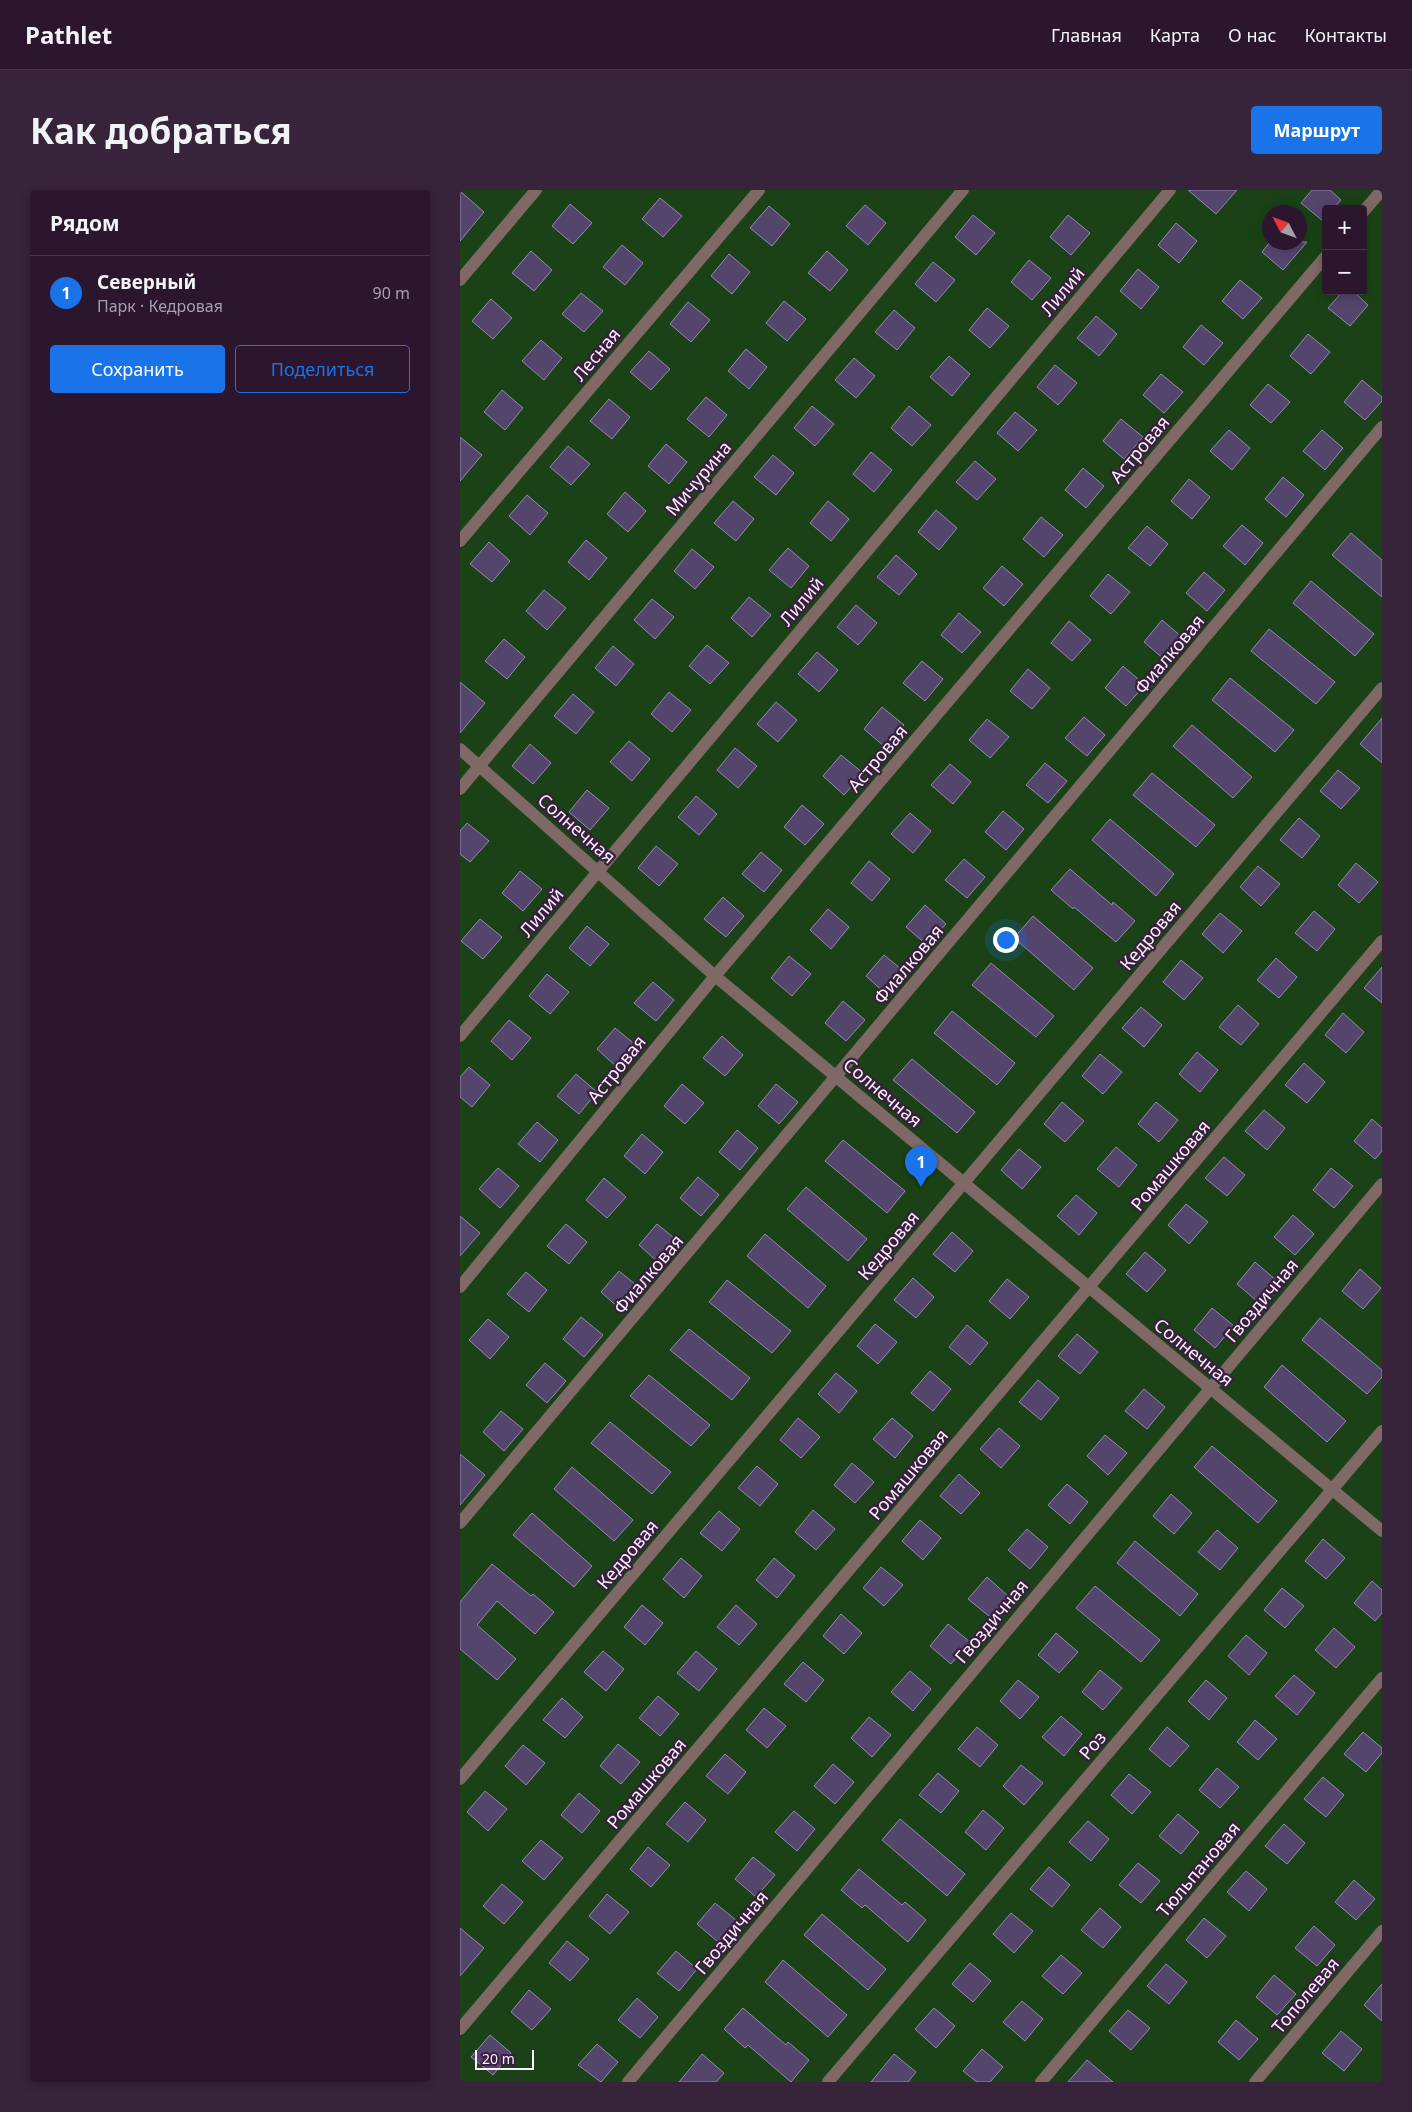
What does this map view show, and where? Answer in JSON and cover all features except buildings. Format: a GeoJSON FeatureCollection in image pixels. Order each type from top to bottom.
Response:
{"type":"FeatureCollection","features":[{"type":"Feature","properties":{"kind":"street"},"geometry":{"type":"LineString","coordinates":[[460,280],[536,190]]}},
{"type":"Feature","properties":{"kind":"street","name":"Лесная"},"geometry":{"type":"LineString","coordinates":[[460,541],[759,190]]}},
{"type":"Feature","properties":{"kind":"street","name":"Мичурина"},"geometry":{"type":"LineString","coordinates":[[460,789],[963,190]]}},
{"type":"Feature","properties":{"kind":"street","name":"Лилий"},"geometry":{"type":"LineString","coordinates":[[460,1036],[1170,190]]}},
{"type":"Feature","properties":{"kind":"street"},"geometry":{"type":"LineString","coordinates":[[1367,207],[1382,190]]}},
{"type":"Feature","properties":{"kind":"street","name":"Астровая"},"geometry":{"type":"LineString","coordinates":[[460,1287],[716,976],[1322,261]]}},
{"type":"Feature","properties":{"kind":"street","name":"Фиалковая"},"geometry":{"type":"LineString","coordinates":[[460,1523],[1382,427]]}},
{"type":"Feature","properties":{"kind":"street","name":"Кедровая"},"geometry":{"type":"LineString","coordinates":[[460,1779],[1382,688]]}},
{"type":"Feature","properties":{"kind":"street","name":"Солнечная"},"geometry":{"type":"LineString","coordinates":[[460,749],[716,976],[964,1182],[1089,1289],[1382,1531]]}},
{"type":"Feature","properties":{"kind":"street","name":"Ромашковая"},"geometry":{"type":"LineString","coordinates":[[460,2029],[1382,941]]}},
{"type":"Feature","properties":{"kind":"street","name":"Гвоздичная"},"geometry":{"type":"LineString","coordinates":[[628,2082],[1382,1184]]}},
{"type":"Feature","properties":{"kind":"street","name":"Роз"},"geometry":{"type":"LineString","coordinates":[[828,2082],[1382,1431]]}},
{"type":"Feature","properties":{"kind":"street","name":"Тюльпановая"},"geometry":{"type":"LineString","coordinates":[[1041,2082],[1382,1678]]}},
{"type":"Feature","properties":{"kind":"street","name":"Тополевая"},"geometry":{"type":"LineString","coordinates":[[1255,2082],[1382,1931]]}},
{"type":"Feature","properties":{"kind":"green space"},"geometry":{"type":"Polygon","coordinates":[[[460,190],[1382,190],[1382,2082],[460,2082],[460,190]]]}},
{"type":"Feature","properties":{"kind":"place","name":"Северный"},"geometry":{"type":"Point","coordinates":[921,1187]}}]}
